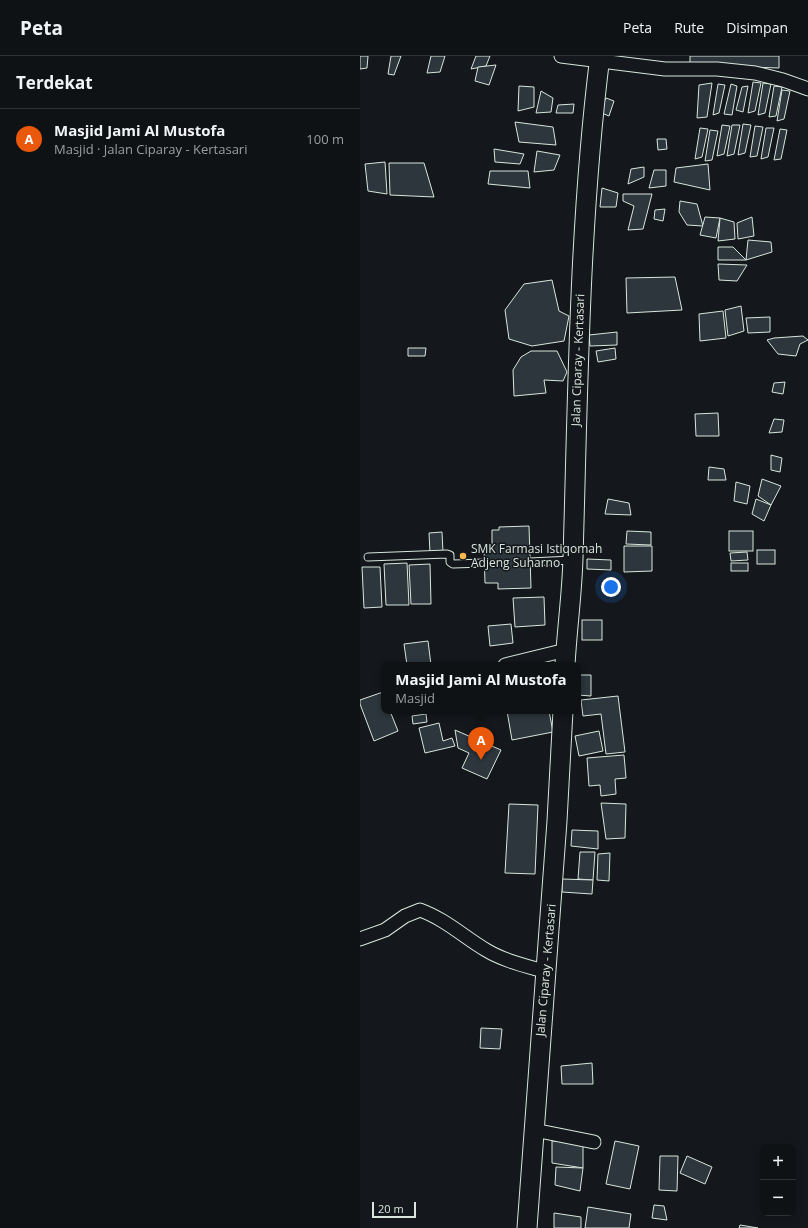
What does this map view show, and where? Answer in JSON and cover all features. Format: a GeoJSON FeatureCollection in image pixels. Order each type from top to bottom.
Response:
{"type":"FeatureCollection","features":[{"type":"Feature","properties":{"kind":"main road","name":"Jalan Ciparay - Kertasari"},"geometry":{"type":"LineString","coordinates":[[566,657],[573,560],[575,440],[584,238],[591,135],[599,59]]}},
{"type":"Feature","properties":{"kind":"main road","name":"Jalan Ciparay - Kertasari"},"geometry":{"type":"LineString","coordinates":[[527,1228],[538,1062],[547,972],[563,714]]}},
{"type":"Feature","properties":{"kind":"street"},"geometry":{"type":"LineString","coordinates":[[560,56],[599,59],[665,69],[717,69],[755,73],[783,80],[808,89]]}},
{"type":"Feature","properties":{"kind":"street"},"geometry":{"type":"LineString","coordinates":[[528,662],[566,657]]}},
{"type":"Feature","properties":{"kind":"street"},"geometry":{"type":"LineString","coordinates":[[360,939],[385,930],[405,916],[420,910],[442,920],[487,951],[547,972]]}},
{"type":"Feature","properties":{"kind":"street"},"geometry":{"type":"LineString","coordinates":[[534,1130],[594,1142]]}},
{"type":"Feature","properties":{"kind":"lane"},"geometry":{"type":"LineString","coordinates":[[368,557],[447,554],[450,555],[450,562],[454,564],[485,563]]}},
{"type":"Feature","properties":{"kind":"lane"},"geometry":{"type":"LineString","coordinates":[[530,562],[573,560]]}},
{"type":"Feature","properties":{"kind":"building"},"geometry":{"type":"Polygon","coordinates":[[[360,56],[368,56],[367,68],[360,69],[360,56]]]}},
{"type":"Feature","properties":{"kind":"building"},"geometry":{"type":"Polygon","coordinates":[[[391,56],[401,56],[394,75],[388,74],[391,56]]]}},
{"type":"Feature","properties":{"kind":"building"},"geometry":{"type":"Polygon","coordinates":[[[431,56],[445,56],[440,72],[427,73],[431,56]]]}},
{"type":"Feature","properties":{"kind":"building"},"geometry":{"type":"Polygon","coordinates":[[[476,56],[490,56],[486,66],[471,69],[476,56]]]}},
{"type":"Feature","properties":{"kind":"building"},"geometry":{"type":"Polygon","coordinates":[[[690,56],[779,56],[779,68],[690,65],[690,56]]]}},
{"type":"Feature","properties":{"kind":"building"},"geometry":{"type":"Polygon","coordinates":[[[496,65],[489,85],[475,81],[478,67],[496,65]]]}},
{"type":"Feature","properties":{"kind":"building"},"geometry":{"type":"Polygon","coordinates":[[[753,82],[761,83],[755,111],[748,113],[753,82]]]}},
{"type":"Feature","properties":{"kind":"building"},"geometry":{"type":"Polygon","coordinates":[[[712,83],[707,117],[697,118],[699,85],[712,83]]]}},
{"type":"Feature","properties":{"kind":"building"},"geometry":{"type":"Polygon","coordinates":[[[763,83],[771,84],[765,113],[758,115],[763,83]]]}},
{"type":"Feature","properties":{"kind":"building"},"geometry":{"type":"Polygon","coordinates":[[[718,84],[725,85],[719,113],[713,115],[718,84]]]}},
{"type":"Feature","properties":{"kind":"building"},"geometry":{"type":"Polygon","coordinates":[[[731,84],[737,86],[732,115],[724,114],[731,84]]]}},
{"type":"Feature","properties":{"kind":"building"},"geometry":{"type":"Polygon","coordinates":[[[519,86],[534,87],[534,107],[518,111],[519,86]]]}},
{"type":"Feature","properties":{"kind":"building"},"geometry":{"type":"Polygon","coordinates":[[[748,86],[743,112],[736,110],[742,87],[748,86]]]}},
{"type":"Feature","properties":{"kind":"building"},"geometry":{"type":"Polygon","coordinates":[[[774,86],[782,87],[776,116],[769,117],[774,86]]]}},
{"type":"Feature","properties":{"kind":"building"},"geometry":{"type":"Polygon","coordinates":[[[782,90],[790,91],[784,119],[777,121],[782,90]]]}},
{"type":"Feature","properties":{"kind":"building"},"geometry":{"type":"Polygon","coordinates":[[[541,91],[553,98],[551,112],[536,113],[541,91]]]}},
{"type":"Feature","properties":{"kind":"building"},"geometry":{"type":"Polygon","coordinates":[[[606,98],[614,101],[609,116],[599,112],[606,98]]]}},
{"type":"Feature","properties":{"kind":"building"},"geometry":{"type":"Polygon","coordinates":[[[574,104],[573,113],[556,113],[558,105],[574,104]]]}},
{"type":"Feature","properties":{"kind":"building"},"geometry":{"type":"Polygon","coordinates":[[[515,122],[553,127],[556,145],[519,142],[515,122]]]}},
{"type":"Feature","properties":{"kind":"building"},"geometry":{"type":"Polygon","coordinates":[[[743,124],[751,125],[745,153],[738,155],[743,124]]]}},
{"type":"Feature","properties":{"kind":"building"},"geometry":{"type":"Polygon","coordinates":[[[722,125],[730,126],[724,154],[717,156],[722,125]]]}},
{"type":"Feature","properties":{"kind":"building"},"geometry":{"type":"Polygon","coordinates":[[[732,125],[740,125],[734,154],[727,156],[732,125]]]}},
{"type":"Feature","properties":{"kind":"building"},"geometry":{"type":"Polygon","coordinates":[[[755,126],[763,127],[757,156],[750,157],[755,126]]]}},
{"type":"Feature","properties":{"kind":"building"},"geometry":{"type":"Polygon","coordinates":[[[700,128],[708,129],[702,157],[695,159],[700,128]]]}},
{"type":"Feature","properties":{"kind":"building"},"geometry":{"type":"Polygon","coordinates":[[[766,128],[774,128],[768,157],[761,159],[766,128]]]}},
{"type":"Feature","properties":{"kind":"building"},"geometry":{"type":"Polygon","coordinates":[[[780,129],[787,130],[781,159],[774,160],[780,129]]]}},
{"type":"Feature","properties":{"kind":"building"},"geometry":{"type":"Polygon","coordinates":[[[710,130],[718,131],[712,160],[705,161],[710,130]]]}},
{"type":"Feature","properties":{"kind":"building"},"geometry":{"type":"Polygon","coordinates":[[[657,139],[666,139],[667,149],[658,150],[657,139]]]}},
{"type":"Feature","properties":{"kind":"building"},"geometry":{"type":"Polygon","coordinates":[[[494,149],[524,154],[520,164],[495,162],[494,149]]]}},
{"type":"Feature","properties":{"kind":"building"},"geometry":{"type":"Polygon","coordinates":[[[537,151],[560,155],[554,170],[534,172],[537,151]]]}},
{"type":"Feature","properties":{"kind":"building"},"geometry":{"type":"Polygon","coordinates":[[[385,162],[387,194],[368,191],[365,164],[385,162]]]}},
{"type":"Feature","properties":{"kind":"building"},"geometry":{"type":"Polygon","coordinates":[[[389,163],[424,163],[434,197],[390,195],[389,163]]]}},
{"type":"Feature","properties":{"kind":"building"},"geometry":{"type":"Polygon","coordinates":[[[708,164],[710,190],[674,182],[676,168],[708,164]]]}},
{"type":"Feature","properties":{"kind":"building"},"geometry":{"type":"Polygon","coordinates":[[[644,167],[644,177],[628,184],[631,169],[644,167]]]}},
{"type":"Feature","properties":{"kind":"building"},"geometry":{"type":"Polygon","coordinates":[[[654,170],[666,170],[666,186],[649,188],[654,170]]]}},
{"type":"Feature","properties":{"kind":"building"},"geometry":{"type":"Polygon","coordinates":[[[490,171],[528,171],[530,188],[488,184],[490,171]]]}},
{"type":"Feature","properties":{"kind":"building"},"geometry":{"type":"Polygon","coordinates":[[[602,188],[618,193],[616,207],[600,207],[602,188]]]}},
{"type":"Feature","properties":{"kind":"building"},"geometry":{"type":"Polygon","coordinates":[[[623,194],[652,194],[643,229],[628,230],[634,206],[623,201],[623,194]]]}},
{"type":"Feature","properties":{"kind":"building"},"geometry":{"type":"Polygon","coordinates":[[[680,201],[697,204],[703,226],[687,225],[679,212],[680,201]]]}},
{"type":"Feature","properties":{"kind":"building"},"geometry":{"type":"Polygon","coordinates":[[[665,209],[663,221],[654,219],[655,210],[665,209]]]}},
{"type":"Feature","properties":{"kind":"building"},"geometry":{"type":"Polygon","coordinates":[[[705,217],[720,218],[716,238],[700,235],[705,217]]]}},
{"type":"Feature","properties":{"kind":"building"},"geometry":{"type":"Polygon","coordinates":[[[752,217],[754,236],[738,239],[737,223],[752,217]]]}},
{"type":"Feature","properties":{"kind":"building"},"geometry":{"type":"Polygon","coordinates":[[[720,218],[734,222],[735,239],[718,241],[720,218]]]}},
{"type":"Feature","properties":{"kind":"building"},"geometry":{"type":"Polygon","coordinates":[[[748,240],[771,242],[772,252],[746,260],[748,240]]]}},
{"type":"Feature","properties":{"kind":"building"},"geometry":{"type":"Polygon","coordinates":[[[718,247],[733,247],[746,260],[718,260],[718,247]]]}},
{"type":"Feature","properties":{"kind":"building"},"geometry":{"type":"Polygon","coordinates":[[[718,264],[747,265],[737,281],[719,280],[718,264]]]}},
{"type":"Feature","properties":{"kind":"building"},"geometry":{"type":"Polygon","coordinates":[[[675,277],[682,310],[627,313],[626,278],[675,277]]]}},
{"type":"Feature","properties":{"kind":"building"},"geometry":{"type":"Polygon","coordinates":[[[552,280],[559,311],[569,316],[564,341],[532,346],[509,339],[505,310],[524,284],[552,280]]]}},
{"type":"Feature","properties":{"kind":"building"},"geometry":{"type":"Polygon","coordinates":[[[741,306],[744,331],[728,336],[725,310],[741,306]]]}},
{"type":"Feature","properties":{"kind":"building"},"geometry":{"type":"Polygon","coordinates":[[[723,311],[726,338],[700,341],[699,314],[723,311]]]}},
{"type":"Feature","properties":{"kind":"building"},"geometry":{"type":"Polygon","coordinates":[[[770,317],[770,332],[748,333],[746,318],[770,317]]]}},
{"type":"Feature","properties":{"kind":"building"},"geometry":{"type":"Polygon","coordinates":[[[617,332],[617,345],[590,346],[589,335],[617,332]]]}},
{"type":"Feature","properties":{"kind":"building"},"geometry":{"type":"Polygon","coordinates":[[[803,336],[808,340],[800,344],[796,356],[778,354],[767,340],[774,338],[803,336]]]}},
{"type":"Feature","properties":{"kind":"building"},"geometry":{"type":"Polygon","coordinates":[[[408,348],[426,348],[425,356],[408,356],[408,348]]]}},
{"type":"Feature","properties":{"kind":"building"},"geometry":{"type":"Polygon","coordinates":[[[615,348],[616,359],[598,362],[596,351],[615,348]]]}},
{"type":"Feature","properties":{"kind":"building"},"geometry":{"type":"Polygon","coordinates":[[[531,351],[557,351],[567,372],[563,381],[544,380],[546,393],[514,396],[513,370],[521,357],[531,351]]]}},
{"type":"Feature","properties":{"kind":"building"},"geometry":{"type":"Polygon","coordinates":[[[785,382],[783,394],[772,392],[774,383],[785,382]]]}},
{"type":"Feature","properties":{"kind":"building"},"geometry":{"type":"Polygon","coordinates":[[[718,413],[719,436],[696,436],[695,414],[718,413]]]}},
{"type":"Feature","properties":{"kind":"building"},"geometry":{"type":"Polygon","coordinates":[[[774,419],[784,420],[782,432],[769,433],[774,419]]]}},
{"type":"Feature","properties":{"kind":"building"},"geometry":{"type":"Polygon","coordinates":[[[771,455],[782,458],[780,472],[771,470],[771,455]]]}},
{"type":"Feature","properties":{"kind":"building"},"geometry":{"type":"Polygon","coordinates":[[[709,467],[724,469],[726,480],[708,480],[709,467]]]}},
{"type":"Feature","properties":{"kind":"building"},"geometry":{"type":"Polygon","coordinates":[[[762,479],[781,486],[771,505],[758,496],[762,479]]]}},
{"type":"Feature","properties":{"kind":"building"},"geometry":{"type":"Polygon","coordinates":[[[736,482],[750,486],[747,504],[734,501],[736,482]]]}},
{"type":"Feature","properties":{"kind":"building"},"geometry":{"type":"Polygon","coordinates":[[[608,499],[629,503],[631,515],[605,514],[608,499]]]}},
{"type":"Feature","properties":{"kind":"building"},"geometry":{"type":"Polygon","coordinates":[[[756,499],[771,505],[764,521],[752,514],[756,499]]]}},
{"type":"Feature","properties":{"kind":"building"},"geometry":{"type":"Polygon","coordinates":[[[529,526],[531,588],[498,589],[498,583],[485,583],[484,551],[492,551],[492,530],[499,530],[499,527],[529,526]]]}},
{"type":"Feature","properties":{"kind":"building"},"geometry":{"type":"Polygon","coordinates":[[[627,531],[651,532],[651,545],[626,544],[627,531]]]}},
{"type":"Feature","properties":{"kind":"building"},"geometry":{"type":"Polygon","coordinates":[[[729,531],[753,531],[753,551],[729,551],[729,531]]]}},
{"type":"Feature","properties":{"kind":"building"},"geometry":{"type":"Polygon","coordinates":[[[442,532],[443,552],[430,553],[429,533],[442,532]]]}},
{"type":"Feature","properties":{"kind":"building"},"geometry":{"type":"Polygon","coordinates":[[[624,546],[652,546],[652,571],[624,572],[624,546]]]}},
{"type":"Feature","properties":{"kind":"building"},"geometry":{"type":"Polygon","coordinates":[[[757,550],[775,550],[775,564],[757,564],[757,550]]]}},
{"type":"Feature","properties":{"kind":"building"},"geometry":{"type":"Polygon","coordinates":[[[747,552],[748,560],[731,561],[730,553],[747,552]]]}},
{"type":"Feature","properties":{"kind":"building"},"geometry":{"type":"Polygon","coordinates":[[[587,559],[611,560],[611,570],[587,569],[587,559]]]}},
{"type":"Feature","properties":{"kind":"building"},"geometry":{"type":"Polygon","coordinates":[[[407,563],[409,605],[386,605],[384,564],[407,563]]]}},
{"type":"Feature","properties":{"kind":"building"},"geometry":{"type":"Polygon","coordinates":[[[731,563],[748,563],[748,571],[731,571],[731,563]]]}},
{"type":"Feature","properties":{"kind":"building"},"geometry":{"type":"Polygon","coordinates":[[[430,564],[431,604],[411,604],[409,565],[430,564]]]}},
{"type":"Feature","properties":{"kind":"building"},"geometry":{"type":"Polygon","coordinates":[[[362,567],[380,567],[382,607],[364,608],[362,567]]]}},
{"type":"Feature","properties":{"kind":"building"},"geometry":{"type":"Polygon","coordinates":[[[544,597],[545,625],[515,627],[513,598],[544,597]]]}},
{"type":"Feature","properties":{"kind":"building"},"geometry":{"type":"Polygon","coordinates":[[[582,620],[602,620],[602,640],[582,640],[582,620]]]}},
{"type":"Feature","properties":{"kind":"building"},"geometry":{"type":"Polygon","coordinates":[[[511,624],[513,643],[490,646],[488,626],[511,624]]]}},
{"type":"Feature","properties":{"kind":"building"},"geometry":{"type":"Polygon","coordinates":[[[428,641],[431,662],[407,662],[404,644],[428,641]]]}},
{"type":"Feature","properties":{"kind":"building"},"geometry":{"type":"Polygon","coordinates":[[[581,675],[591,675],[591,696],[581,695],[581,675]]]}},
{"type":"Feature","properties":{"kind":"building"},"geometry":{"type":"Polygon","coordinates":[[[381,693],[381,714],[391,714],[398,731],[374,741],[360,704],[360,700],[381,693]]]}},
{"type":"Feature","properties":{"kind":"building"},"geometry":{"type":"Polygon","coordinates":[[[618,696],[625,752],[606,754],[601,714],[583,716],[581,700],[618,696]]]}},
{"type":"Feature","properties":{"kind":"building"},"geometry":{"type":"Polygon","coordinates":[[[426,714],[427,722],[413,724],[412,716],[426,714]]]}},
{"type":"Feature","properties":{"kind":"building"},"geometry":{"type":"Polygon","coordinates":[[[508,714],[550,714],[553,732],[512,740],[508,714]]]}},
{"type":"Feature","properties":{"kind":"building"},"geometry":{"type":"Polygon","coordinates":[[[439,723],[443,741],[452,738],[455,746],[425,753],[419,728],[439,723]]]}},
{"type":"Feature","properties":{"kind":"building"},"geometry":{"type":"Polygon","coordinates":[[[455,730],[501,750],[487,779],[462,768],[469,753],[458,748],[455,730]]]}},
{"type":"Feature","properties":{"kind":"building"},"geometry":{"type":"Polygon","coordinates":[[[599,731],[603,751],[579,756],[575,736],[599,731]]]}},
{"type":"Feature","properties":{"kind":"building"},"geometry":{"type":"Polygon","coordinates":[[[624,755],[626,778],[615,779],[616,794],[601,796],[600,785],[589,786],[587,758],[624,755]]]}},
{"type":"Feature","properties":{"kind":"building"},"geometry":{"type":"Polygon","coordinates":[[[601,803],[626,804],[625,838],[606,839],[601,803]]]}},
{"type":"Feature","properties":{"kind":"building"},"geometry":{"type":"Polygon","coordinates":[[[509,804],[538,805],[535,874],[505,873],[509,804]]]}},
{"type":"Feature","properties":{"kind":"building"},"geometry":{"type":"Polygon","coordinates":[[[572,830],[598,831],[598,849],[571,846],[572,830]]]}},
{"type":"Feature","properties":{"kind":"building"},"geometry":{"type":"Polygon","coordinates":[[[580,852],[595,852],[593,880],[578,879],[580,852]]]}},
{"type":"Feature","properties":{"kind":"building"},"geometry":{"type":"Polygon","coordinates":[[[610,853],[609,881],[597,880],[598,854],[610,853]]]}},
{"type":"Feature","properties":{"kind":"building"},"geometry":{"type":"Polygon","coordinates":[[[562,879],[593,880],[592,894],[562,892],[562,879]]]}},
{"type":"Feature","properties":{"kind":"building"},"geometry":{"type":"Polygon","coordinates":[[[481,1028],[502,1029],[500,1049],[480,1048],[481,1028]]]}},
{"type":"Feature","properties":{"kind":"building"},"geometry":{"type":"Polygon","coordinates":[[[592,1063],[593,1084],[562,1084],[561,1066],[592,1063]]]}},
{"type":"Feature","properties":{"kind":"building"},"geometry":{"type":"Polygon","coordinates":[[[552,1141],[583,1142],[583,1168],[552,1163],[552,1141]]]}},
{"type":"Feature","properties":{"kind":"building"},"geometry":{"type":"Polygon","coordinates":[[[615,1141],[639,1146],[630,1189],[606,1184],[615,1141]]]}},
{"type":"Feature","properties":{"kind":"building"},"geometry":{"type":"Polygon","coordinates":[[[660,1156],[678,1156],[677,1191],[659,1190],[660,1156]]]}},
{"type":"Feature","properties":{"kind":"building"},"geometry":{"type":"Polygon","coordinates":[[[687,1156],[712,1167],[705,1184],[680,1173],[687,1156]]]}},
{"type":"Feature","properties":{"kind":"building"},"geometry":{"type":"Polygon","coordinates":[[[556,1167],[583,1168],[580,1191],[555,1185],[556,1167]]]}},
{"type":"Feature","properties":{"kind":"building"},"geometry":{"type":"Polygon","coordinates":[[[654,1205],[664,1206],[667,1220],[652,1218],[654,1205]]]}},
{"type":"Feature","properties":{"kind":"building"},"geometry":{"type":"Polygon","coordinates":[[[588,1207],[631,1214],[629,1228],[585,1228],[588,1207]]]}},
{"type":"Feature","properties":{"kind":"building"},"geometry":{"type":"Polygon","coordinates":[[[554,1213],[581,1217],[581,1228],[554,1228],[554,1213]]]}},
{"type":"Feature","properties":{"kind":"building"},"geometry":{"type":"Polygon","coordinates":[[[740,1225],[758,1228],[739,1228],[740,1225]]]}},
{"type":"Feature","properties":{"kind":"place","name":"SMK Farmasi Istiqomah Adjeng Suharno"},"geometry":{"type":"Point","coordinates":[463,556]}},
{"type":"Feature","properties":{"kind":"place","name":"Masjid Jami Al Mustofa"},"geometry":{"type":"Point","coordinates":[481,760]}}]}
